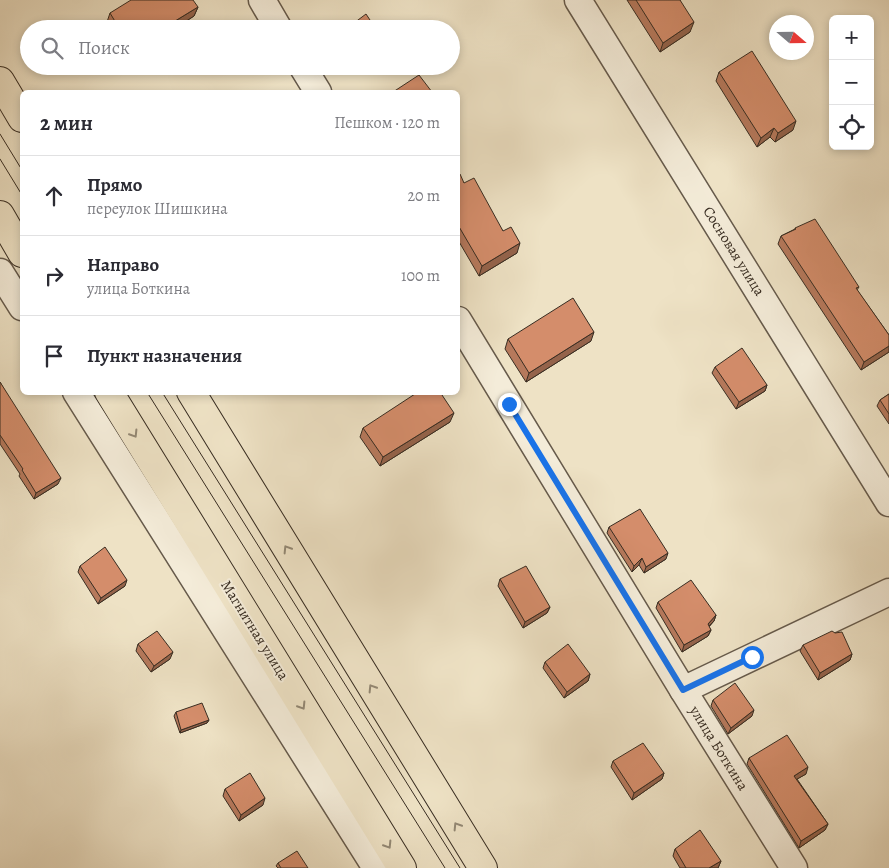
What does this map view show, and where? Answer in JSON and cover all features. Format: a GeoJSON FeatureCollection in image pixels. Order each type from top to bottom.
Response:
{"type":"FeatureCollection","features":[{"type":"Feature","properties":{"kind":"main road"},"geometry":{"type":"LineString","coordinates":[[0,81],[20,115]]}},
{"type":"Feature","properties":{"kind":"main road"},"geometry":{"type":"LineString","coordinates":[[0,215],[20,250]]}},
{"type":"Feature","properties":{"kind":"main road","name":"Магнитная улица"},"geometry":{"type":"LineString","coordinates":[[111,395],[402,868]]}},
{"type":"Feature","properties":{"kind":"main road"},"geometry":{"type":"LineString","coordinates":[[193,395],[483,868]]}},
{"type":"Feature","properties":{"kind":"street"},"geometry":{"type":"LineString","coordinates":[[262,0],[274,20]]}},
{"type":"Feature","properties":{"kind":"street","name":"Сосновая улица"},"geometry":{"type":"LineString","coordinates":[[578,0],[889,503]]}},
{"type":"Feature","properties":{"kind":"street"},"geometry":{"type":"LineString","coordinates":[[308,75],[317,90]]}},
{"type":"Feature","properties":{"kind":"street"},"geometry":{"type":"LineString","coordinates":[[0,272],[20,305]]}},
{"type":"Feature","properties":{"kind":"street","name":"улица Боткина"},"geometry":{"type":"LineString","coordinates":[[460,323],[683,690],[794,868]]}},
{"type":"Feature","properties":{"kind":"street"},"geometry":{"type":"LineString","coordinates":[[78,395],[376,868]]}},
{"type":"Feature","properties":{"kind":"street"},"geometry":{"type":"LineString","coordinates":[[683,690],[889,592]]}},
{"type":"Feature","properties":{"kind":"building"},"geometry":{"type":"Polygon","coordinates":[[[131,0],[193,0],[198,7],[177,20],[114,20],[110,13],[131,0]]]}},
{"type":"Feature","properties":{"kind":"building"},"geometry":{"type":"Polygon","coordinates":[[[636,0],[680,0],[694,22],[663,43],[636,0]]]}},
{"type":"Feature","properties":{"kind":"building"},"geometry":{"type":"Polygon","coordinates":[[[366,14],[370,20],[358,20],[366,14]]]}},
{"type":"Feature","properties":{"kind":"building"},"geometry":{"type":"Polygon","coordinates":[[[752,51],[796,121],[778,133],[774,128],[761,138],[719,72],[752,51]]]}},
{"type":"Feature","properties":{"kind":"building"},"geometry":{"type":"Polygon","coordinates":[[[419,75],[430,90],[396,90],[419,75]]]}},
{"type":"Feature","properties":{"kind":"building"},"geometry":{"type":"Polygon","coordinates":[[[460,174],[464,183],[474,178],[503,231],[511,227],[520,243],[482,266],[460,228],[460,174]]]}},
{"type":"Feature","properties":{"kind":"building"},"geometry":{"type":"Polygon","coordinates":[[[815,219],[859,287],[856,288],[889,335],[889,346],[864,362],[781,236],[815,219]]]}},
{"type":"Feature","properties":{"kind":"building"},"geometry":{"type":"Polygon","coordinates":[[[573,298],[594,332],[529,373],[508,339],[573,298]]]}},
{"type":"Feature","properties":{"kind":"building"},"geometry":{"type":"Polygon","coordinates":[[[742,348],[767,385],[739,402],[715,367],[742,348]]]}},
{"type":"Feature","properties":{"kind":"building"},"geometry":{"type":"Polygon","coordinates":[[[0,382],[61,478],[36,493],[23,469],[0,435],[0,382]]]}},
{"type":"Feature","properties":{"kind":"building"},"geometry":{"type":"Polygon","coordinates":[[[889,394],[889,414],[880,400],[889,394]]]}},
{"type":"Feature","properties":{"kind":"building"},"geometry":{"type":"Polygon","coordinates":[[[413,395],[442,395],[454,413],[383,457],[363,428],[413,395]]]}},
{"type":"Feature","properties":{"kind":"building"},"geometry":{"type":"Polygon","coordinates":[[[640,509],[668,553],[646,567],[642,558],[634,566],[609,527],[640,509]]]}},
{"type":"Feature","properties":{"kind":"building"},"geometry":{"type":"Polygon","coordinates":[[[105,547],[127,580],[101,598],[80,566],[105,547]]]}},
{"type":"Feature","properties":{"kind":"building"},"geometry":{"type":"Polygon","coordinates":[[[526,566],[550,607],[525,622],[500,579],[526,566]]]}},
{"type":"Feature","properties":{"kind":"building"},"geometry":{"type":"Polygon","coordinates":[[[691,580],[716,615],[708,624],[711,630],[684,645],[658,602],[691,580]]]}},
{"type":"Feature","properties":{"kind":"building"},"geometry":{"type":"Polygon","coordinates":[[[157,631],[173,652],[154,666],[138,644],[157,631]]]}},
{"type":"Feature","properties":{"kind":"building"},"geometry":{"type":"Polygon","coordinates":[[[832,631],[835,633],[842,632],[852,654],[820,673],[803,645],[832,631]]]}},
{"type":"Feature","properties":{"kind":"building"},"geometry":{"type":"Polygon","coordinates":[[[568,644],[590,674],[567,692],[545,662],[568,644]]]}},
{"type":"Feature","properties":{"kind":"building"},"geometry":{"type":"Polygon","coordinates":[[[735,683],[754,710],[731,728],[713,700],[735,683]]]}},
{"type":"Feature","properties":{"kind":"building"},"geometry":{"type":"Polygon","coordinates":[[[202,703],[209,720],[181,730],[176,712],[202,703]]]}},
{"type":"Feature","properties":{"kind":"building"},"geometry":{"type":"Polygon","coordinates":[[[787,735],[808,767],[794,776],[828,824],[801,841],[749,758],[787,735]]]}},
{"type":"Feature","properties":{"kind":"building"},"geometry":{"type":"Polygon","coordinates":[[[643,743],[664,773],[634,793],[613,761],[643,743]]]}},
{"type":"Feature","properties":{"kind":"building"},"geometry":{"type":"Polygon","coordinates":[[[250,773],[265,798],[241,815],[225,789],[250,773]]]}},
{"type":"Feature","properties":{"kind":"building"},"geometry":{"type":"Polygon","coordinates":[[[700,830],[721,861],[709,868],[686,868],[675,849],[700,830]]]}},
{"type":"Feature","properties":{"kind":"building"},"geometry":{"type":"Polygon","coordinates":[[[297,851],[308,868],[281,868],[278,863],[297,851]]]}},
{"type":"Feature","properties":{"kind":"tram line"},"geometry":{"type":"LineString","coordinates":[[0,134],[20,167]]}},
{"type":"Feature","properties":{"kind":"tram line"},"geometry":{"type":"LineString","coordinates":[[0,159],[20,192]]}},
{"type":"Feature","properties":{"kind":"tram line"},"geometry":{"type":"LineString","coordinates":[[149,395],[445,868]]}},
{"type":"Feature","properties":{"kind":"tram line"},"geometry":{"type":"LineString","coordinates":[[164,395],[460,868]]}},
{"type":"Feature","properties":{"kind":"route"},"geometry":{"type":"LineString","coordinates":[[509,404],[683,690],[752,657]]}}]}
